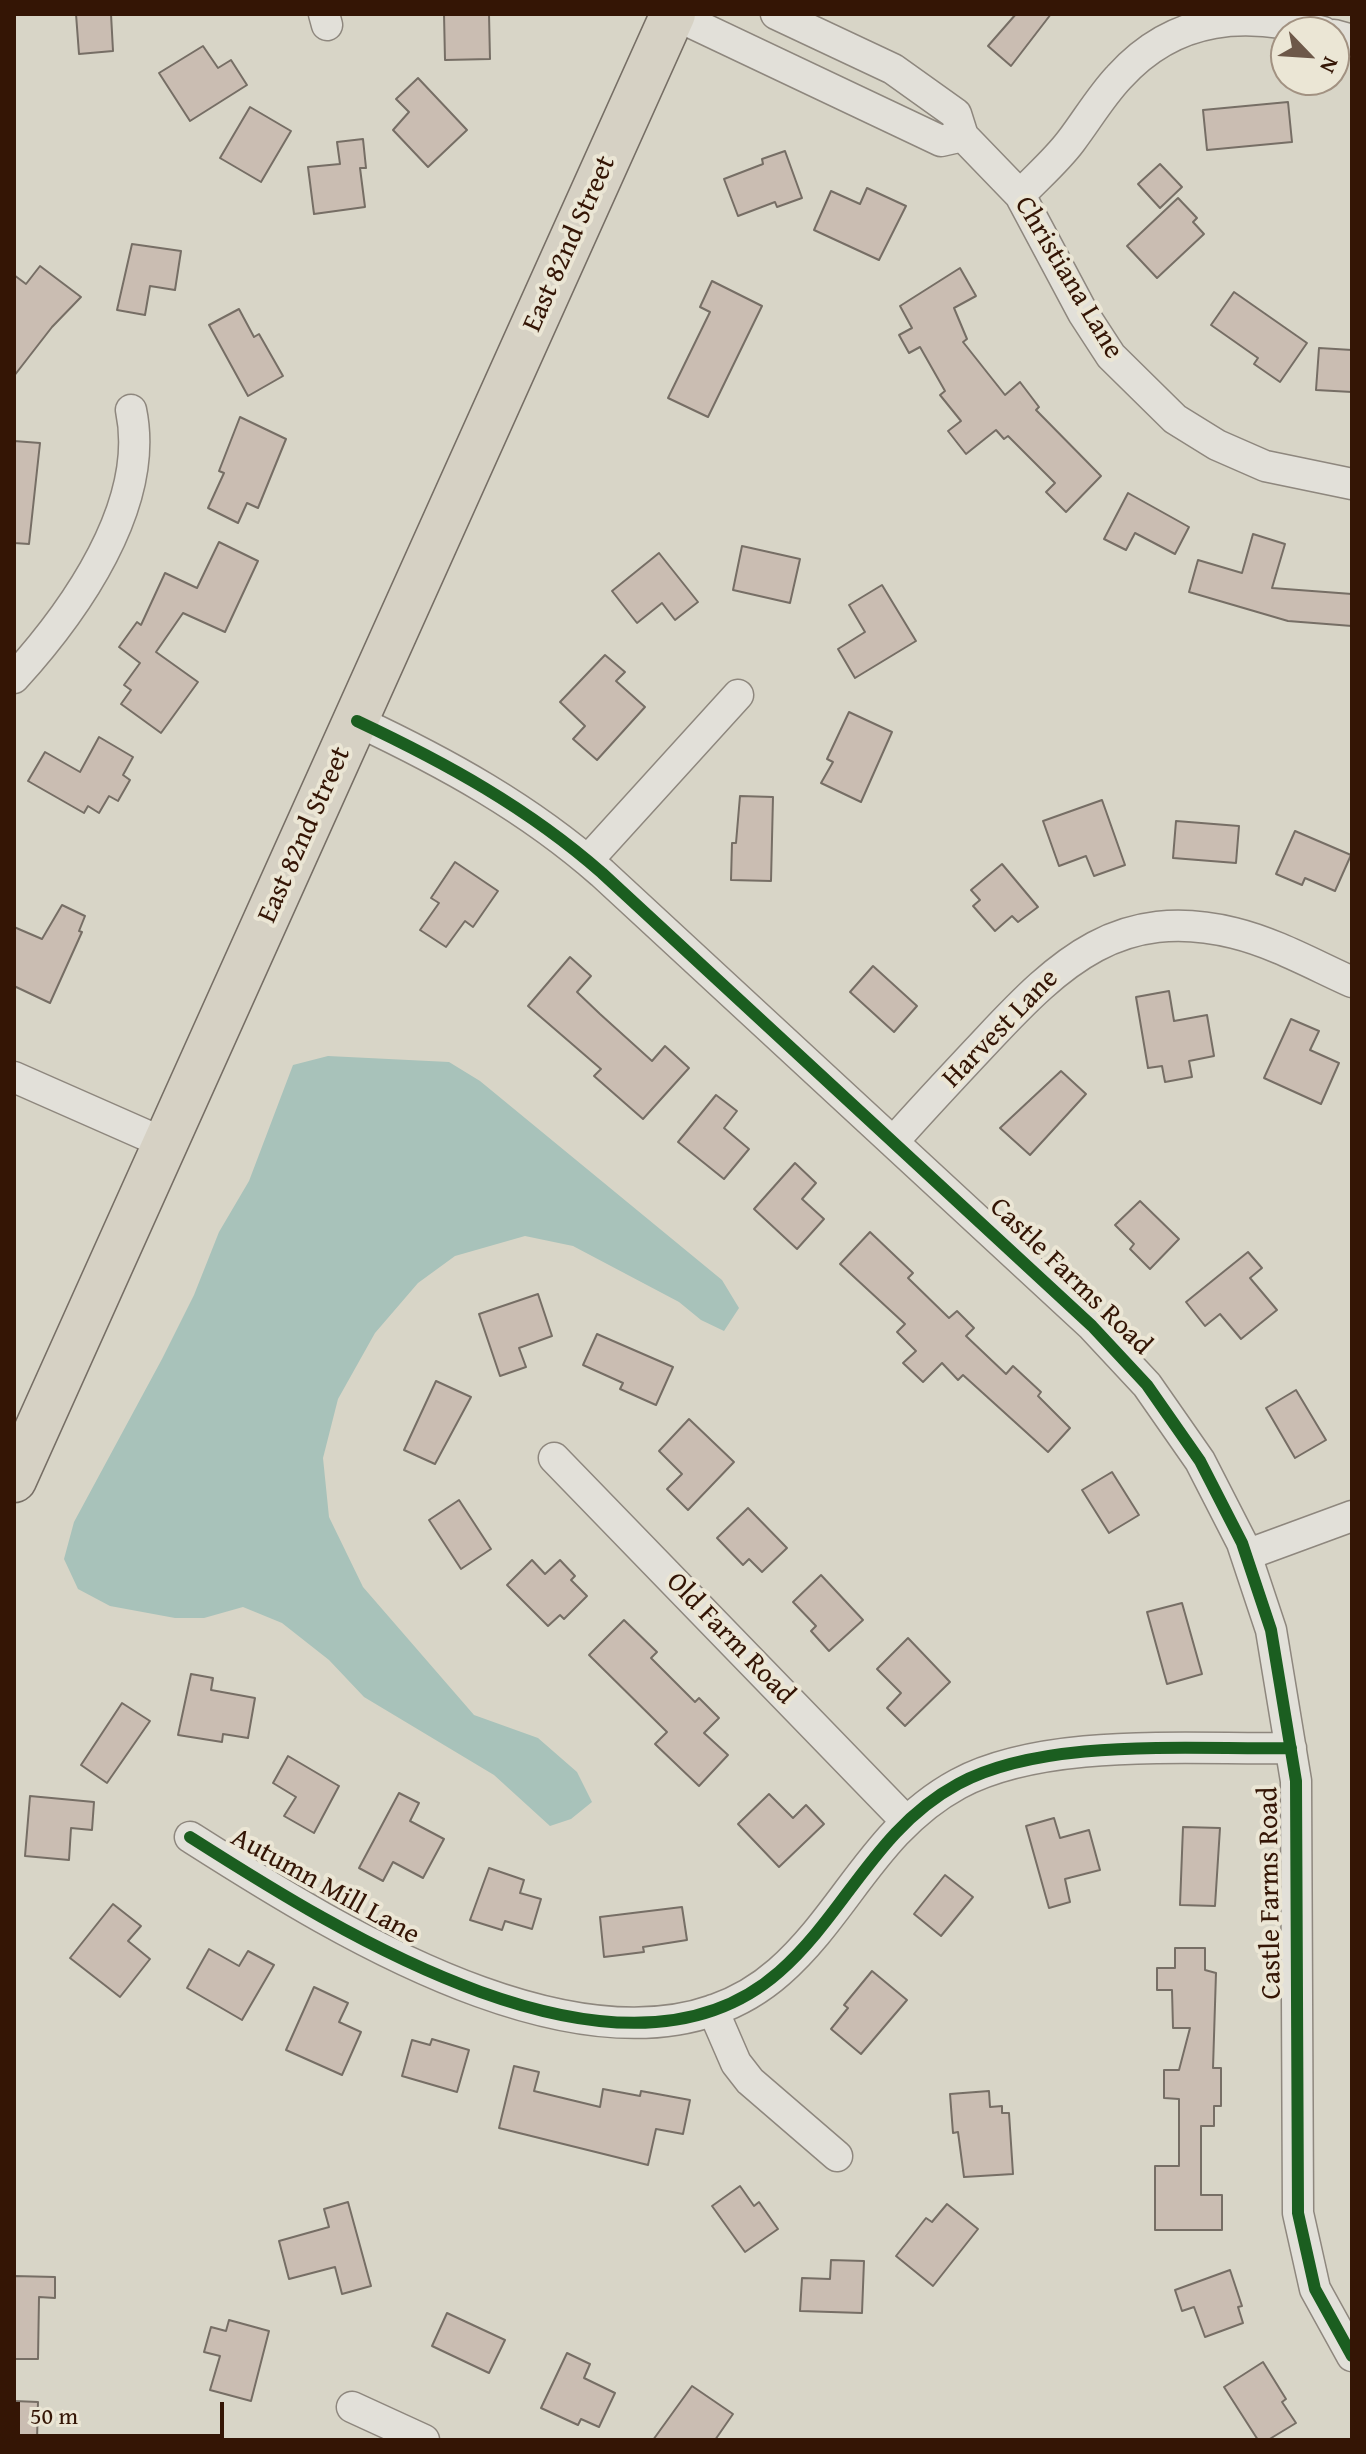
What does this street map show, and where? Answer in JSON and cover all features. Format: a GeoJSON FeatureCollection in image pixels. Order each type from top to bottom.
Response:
{"type":"FeatureCollection","features":[{"type":"Feature","properties":{"kind":"main road","name":"East 82nd Street"},"geometry":{"type":"LineString","coordinates":[[14,1480],[673,14]]}},
{"type":"Feature","properties":{"kind":"street"},"geometry":{"type":"LineString","coordinates":[[673,14],[941,141],[963,136]]}},
{"type":"Feature","properties":{"kind":"street","name":"Christiana Lane"},"geometry":{"type":"LineString","coordinates":[[776,14],[904,76],[956,114],[963,136],[1020,195],[1089,324],[1111,356],[1155,402],[1196,433],[1242,457],[1289,473],[1352,484]]}},
{"type":"Feature","properties":{"kind":"street"},"geometry":{"type":"LineString","coordinates":[[1020,195],[1058,158],[1116,79],[1133,63],[1172,37],[1244,18],[1270,19]]}},
{"type":"Feature","properties":{"kind":"street"},"geometry":{"type":"LineString","coordinates":[[14,678],[48,641],[85,588],[115,524],[130,480],[134,443],[131,410]]}},
{"type":"Feature","properties":{"kind":"street"},"geometry":{"type":"LineString","coordinates":[[588,860],[738,695]]}},
{"type":"Feature","properties":{"kind":"street","name":"Castle Farms Road"},"geometry":{"type":"LineString","coordinates":[[357,721],[492,790],[588,860],[1092,1326],[1147,1385],[1200,1461],[1246,1555],[1274,1643],[1296,1781],[1298,2213],[1315,2289],[1352,2356]]}},
{"type":"Feature","properties":{"kind":"street","name":"Harvest Lane"},"geometry":{"type":"LineString","coordinates":[[893,1142],[1049,975],[1104,942],[1154,928],[1207,928],[1257,940],[1352,982]]}},
{"type":"Feature","properties":{"kind":"street"},"geometry":{"type":"LineString","coordinates":[[14,1077],[166,1144]]}},
{"type":"Feature","properties":{"kind":"street","name":"Old Farm Road"},"geometry":{"type":"LineString","coordinates":[[554,1458],[906,1821]]}},
{"type":"Feature","properties":{"kind":"street"},"geometry":{"type":"LineString","coordinates":[[1246,1555],[1352,1516]]}},
{"type":"Feature","properties":{"kind":"street","name":"Autumn Mill Lane"},"geometry":{"type":"LineString","coordinates":[[190,1837],[349,1934],[419,1967],[554,2012],[617,2024],[678,2021],[713,2010],[766,1982],[794,1958],[872,1857],[906,1821],[958,1784],[1004,1764],[1035,1756],[1074,1752],[1291,1748]]}},
{"type":"Feature","properties":{"kind":"street"},"geometry":{"type":"LineString","coordinates":[[713,2010],[736,2063],[750,2081],[837,2156]]}},
{"type":"Feature","properties":{"kind":"street"},"geometry":{"type":"LineString","coordinates":[[352,2407],[424,2440]]}},
{"type":"Feature","properties":{"kind":"water"},"geometry":{"type":"Polygon","coordinates":[[[328,1056],[449,1062],[480,1081],[722,1280],[739,1308],[724,1331],[701,1320],[679,1302],[573,1246],[525,1236],[455,1256],[418,1283],[375,1333],[338,1399],[323,1458],[329,1517],[363,1587],[474,1715],[538,1738],[577,1772],[592,1802],[571,1819],[550,1826],[494,1775],[364,1697],[329,1660],[282,1623],[243,1607],[204,1618],[175,1618],[110,1606],[78,1589],[64,1559],[74,1522],[162,1359],[194,1295],[219,1232],[249,1181],[293,1065],[328,1056]]]}},
{"type":"Feature","properties":{"kind":"building"},"geometry":{"type":"Polygon","coordinates":[[[76,14],[111,14],[113,51],[79,54],[76,14]]]}},
{"type":"Feature","properties":{"kind":"building"},"geometry":{"type":"Polygon","coordinates":[[[444,14],[489,14],[490,59],[445,60],[444,14]]]}},
{"type":"Feature","properties":{"kind":"building"},"geometry":{"type":"Polygon","coordinates":[[[1016,14],[1051,14],[1011,66],[988,46],[1016,14]]]}},
{"type":"Feature","properties":{"kind":"building"},"geometry":{"type":"Polygon","coordinates":[[[203,46],[218,68],[231,60],[247,85],[190,121],[159,73],[203,46]]]}},
{"type":"Feature","properties":{"kind":"building"},"geometry":{"type":"Polygon","coordinates":[[[418,78],[467,130],[428,167],[393,130],[409,112],[396,99],[418,78]]]}},
{"type":"Feature","properties":{"kind":"building"},"geometry":{"type":"Polygon","coordinates":[[[1288,102],[1292,142],[1207,150],[1203,110],[1288,102]]]}},
{"type":"Feature","properties":{"kind":"building"},"geometry":{"type":"Polygon","coordinates":[[[250,107],[291,131],[261,182],[220,158],[250,107]]]}},
{"type":"Feature","properties":{"kind":"building"},"geometry":{"type":"Polygon","coordinates":[[[363,139],[366,168],[360,168],[365,207],[314,214],[308,167],[340,164],[337,142],[363,139]]]}},
{"type":"Feature","properties":{"kind":"building"},"geometry":{"type":"Polygon","coordinates":[[[785,151],[802,198],[777,207],[775,202],[738,216],[724,179],[763,164],[762,159],[785,151]]]}},
{"type":"Feature","properties":{"kind":"building"},"geometry":{"type":"Polygon","coordinates":[[[1160,164],[1182,187],[1160,208],[1138,184],[1160,164]]]}},
{"type":"Feature","properties":{"kind":"building"},"geometry":{"type":"Polygon","coordinates":[[[867,188],[906,206],[879,260],[814,230],[831,191],[860,204],[867,188]]]}},
{"type":"Feature","properties":{"kind":"building"},"geometry":{"type":"Polygon","coordinates":[[[1178,198],[1197,218],[1193,222],[1204,234],[1157,278],[1127,246],[1178,198]]]}},
{"type":"Feature","properties":{"kind":"building"},"geometry":{"type":"Polygon","coordinates":[[[132,244],[181,251],[175,290],[150,286],[145,315],[117,310],[132,244]]]}},
{"type":"Feature","properties":{"kind":"building"},"geometry":{"type":"Polygon","coordinates":[[[40,266],[81,297],[52,327],[14,376],[14,275],[26,284],[40,266]]]}},
{"type":"Feature","properties":{"kind":"building"},"geometry":{"type":"Polygon","coordinates":[[[960,268],[976,296],[954,308],[967,339],[963,342],[1005,395],[1020,382],[1039,407],[1036,410],[1101,476],[1066,512],[1046,492],[1055,483],[1008,436],[1004,439],[996,430],[966,454],[948,431],[961,421],[940,395],[945,391],[920,347],[909,353],[899,335],[912,328],[900,306],[960,268]]]}},
{"type":"Feature","properties":{"kind":"building"},"geometry":{"type":"Polygon","coordinates":[[[712,281],[762,306],[708,417],[668,398],[710,312],[700,307],[712,281]]]}},
{"type":"Feature","properties":{"kind":"building"},"geometry":{"type":"Polygon","coordinates":[[[1234,292],[1307,343],[1280,382],[1254,364],[1258,358],[1211,325],[1234,292]]]}},
{"type":"Feature","properties":{"kind":"building"},"geometry":{"type":"Polygon","coordinates":[[[239,309],[254,337],[259,334],[283,376],[248,396],[209,325],[239,309]]]}},
{"type":"Feature","properties":{"kind":"building"},"geometry":{"type":"Polygon","coordinates":[[[1319,348],[1352,350],[1352,392],[1316,390],[1319,348]]]}},
{"type":"Feature","properties":{"kind":"building"},"geometry":{"type":"Polygon","coordinates":[[[240,417],[286,439],[258,508],[247,503],[238,523],[208,508],[224,473],[219,471],[240,417]]]}},
{"type":"Feature","properties":{"kind":"building"},"geometry":{"type":"Polygon","coordinates":[[[14,441],[40,443],[29,544],[14,543],[14,441]]]}},
{"type":"Feature","properties":{"kind":"building"},"geometry":{"type":"Polygon","coordinates":[[[1128,493],[1189,527],[1175,554],[1135,533],[1126,550],[1104,539],[1128,493]]]}},
{"type":"Feature","properties":{"kind":"building"},"geometry":{"type":"Polygon","coordinates":[[[1253,534],[1285,544],[1272,588],[1352,594],[1352,626],[1288,621],[1189,592],[1198,560],[1242,573],[1253,534]]]}},
{"type":"Feature","properties":{"kind":"building"},"geometry":{"type":"Polygon","coordinates":[[[219,542],[258,561],[225,632],[183,613],[156,652],[198,682],[161,733],[121,704],[131,690],[124,685],[140,663],[119,647],[137,622],[141,625],[165,573],[197,588],[219,542]]]}},
{"type":"Feature","properties":{"kind":"building"},"geometry":{"type":"Polygon","coordinates":[[[742,546],[800,559],[790,603],[733,590],[742,546]]]}},
{"type":"Feature","properties":{"kind":"building"},"geometry":{"type":"Polygon","coordinates":[[[659,553],[698,602],[675,620],[662,603],[637,623],[612,591],[659,553]]]}},
{"type":"Feature","properties":{"kind":"building"},"geometry":{"type":"Polygon","coordinates":[[[882,585],[916,641],[855,678],[838,649],[865,632],[849,605],[882,585]]]}},
{"type":"Feature","properties":{"kind":"building"},"geometry":{"type":"Polygon","coordinates":[[[605,655],[625,672],[616,681],[645,707],[597,760],[573,739],[585,726],[560,702],[605,655]]]}},
{"type":"Feature","properties":{"kind":"building"},"geometry":{"type":"Polygon","coordinates":[[[849,712],[892,732],[861,802],[821,783],[833,762],[827,759],[849,712]]]}},
{"type":"Feature","properties":{"kind":"building"},"geometry":{"type":"Polygon","coordinates":[[[99,737],[133,757],[123,775],[130,780],[118,801],[109,796],[99,813],[88,806],[84,813],[28,781],[45,752],[80,772],[99,737]]]}},
{"type":"Feature","properties":{"kind":"building"},"geometry":{"type":"Polygon","coordinates":[[[740,796],[773,797],[771,881],[731,880],[732,843],[736,843],[740,796]]]}},
{"type":"Feature","properties":{"kind":"building"},"geometry":{"type":"Polygon","coordinates":[[[1102,800],[1125,865],[1094,876],[1086,856],[1059,866],[1043,821],[1102,800]]]}},
{"type":"Feature","properties":{"kind":"building"},"geometry":{"type":"Polygon","coordinates":[[[1176,821],[1239,826],[1236,863],[1173,858],[1176,821]]]}},
{"type":"Feature","properties":{"kind":"building"},"geometry":{"type":"Polygon","coordinates":[[[1295,831],[1351,855],[1335,891],[1305,878],[1302,885],[1276,874],[1295,831]]]}},
{"type":"Feature","properties":{"kind":"building"},"geometry":{"type":"Polygon","coordinates":[[[455,862],[498,891],[473,927],[465,921],[446,947],[420,930],[439,903],[431,898],[455,862]]]}},
{"type":"Feature","properties":{"kind":"building"},"geometry":{"type":"Polygon","coordinates":[[[1002,864],[1038,907],[1018,922],[1012,916],[995,931],[973,906],[980,900],[971,890],[1002,864]]]}},
{"type":"Feature","properties":{"kind":"building"},"geometry":{"type":"Polygon","coordinates":[[[62,905],[85,916],[79,931],[82,932],[50,1003],[14,986],[14,927],[42,939],[62,905]]]}},
{"type":"Feature","properties":{"kind":"building"},"geometry":{"type":"Polygon","coordinates":[[[570,957],[591,976],[577,992],[600,1014],[652,1061],[665,1046],[689,1068],[643,1119],[594,1076],[601,1069],[528,1006],[570,957]]]}},
{"type":"Feature","properties":{"kind":"building"},"geometry":{"type":"Polygon","coordinates":[[[873,966],[917,1006],[894,1032],[850,992],[873,966]]]}},
{"type":"Feature","properties":{"kind":"building"},"geometry":{"type":"Polygon","coordinates":[[[1169,991],[1174,1021],[1207,1015],[1214,1056],[1189,1061],[1192,1077],[1165,1082],[1162,1066],[1148,1068],[1136,997],[1169,991]]]}},
{"type":"Feature","properties":{"kind":"building"},"geometry":{"type":"Polygon","coordinates":[[[1291,1019],[1319,1031],[1310,1050],[1339,1063],[1321,1104],[1264,1078],[1291,1019]]]}},
{"type":"Feature","properties":{"kind":"building"},"geometry":{"type":"Polygon","coordinates":[[[1061,1071],[1086,1094],[1030,1155],[1000,1128],[1061,1071]]]}},
{"type":"Feature","properties":{"kind":"building"},"geometry":{"type":"Polygon","coordinates":[[[716,1095],[737,1111],[724,1128],[749,1149],[724,1179],[678,1142],[716,1095]]]}},
{"type":"Feature","properties":{"kind":"building"},"geometry":{"type":"Polygon","coordinates":[[[795,1163],[816,1183],[802,1199],[824,1219],[797,1249],[754,1209],[795,1163]]]}},
{"type":"Feature","properties":{"kind":"building"},"geometry":{"type":"Polygon","coordinates":[[[1140,1201],[1179,1239],[1150,1269],[1130,1249],[1134,1244],[1115,1225],[1140,1201]]]}},
{"type":"Feature","properties":{"kind":"building"},"geometry":{"type":"Polygon","coordinates":[[[870,1232],[913,1273],[908,1278],[949,1318],[957,1311],[974,1328],[966,1336],[1006,1374],[1013,1366],[1041,1392],[1038,1396],[1070,1428],[1048,1452],[963,1375],[958,1380],[942,1363],[923,1382],[903,1363],[916,1351],[897,1332],[905,1324],[840,1264],[870,1232]]]}},
{"type":"Feature","properties":{"kind":"building"},"geometry":{"type":"Polygon","coordinates":[[[1248,1252],[1262,1268],[1250,1278],[1277,1310],[1241,1339],[1220,1314],[1205,1326],[1186,1302],[1248,1252]]]}},
{"type":"Feature","properties":{"kind":"building"},"geometry":{"type":"Polygon","coordinates":[[[538,1294],[552,1336],[519,1348],[526,1367],[500,1376],[479,1314],[538,1294]]]}},
{"type":"Feature","properties":{"kind":"building"},"geometry":{"type":"Polygon","coordinates":[[[597,1334],[673,1367],[656,1405],[620,1389],[623,1383],[583,1365],[597,1334]]]}},
{"type":"Feature","properties":{"kind":"building"},"geometry":{"type":"Polygon","coordinates":[[[436,1381],[471,1397],[435,1464],[404,1450],[436,1381]]]}},
{"type":"Feature","properties":{"kind":"building"},"geometry":{"type":"Polygon","coordinates":[[[1296,1390],[1326,1440],[1295,1458],[1266,1408],[1296,1390]]]}},
{"type":"Feature","properties":{"kind":"building"},"geometry":{"type":"Polygon","coordinates":[[[689,1419],[734,1462],[688,1510],[667,1489],[682,1474],[659,1451],[689,1419]]]}},
{"type":"Feature","properties":{"kind":"building"},"geometry":{"type":"Polygon","coordinates":[[[1112,1472],[1139,1515],[1109,1533],[1082,1490],[1112,1472]]]}},
{"type":"Feature","properties":{"kind":"building"},"geometry":{"type":"Polygon","coordinates":[[[459,1500],[491,1549],[461,1569],[429,1520],[459,1500]]]}},
{"type":"Feature","properties":{"kind":"building"},"geometry":{"type":"Polygon","coordinates":[[[748,1508],[787,1548],[762,1572],[749,1559],[743,1565],[717,1538],[748,1508]]]}},
{"type":"Feature","properties":{"kind":"building"},"geometry":{"type":"Polygon","coordinates":[[[532,1560],[545,1574],[560,1560],[575,1576],[571,1580],[587,1596],[564,1619],[560,1615],[548,1626],[507,1585],[532,1560]]]}},
{"type":"Feature","properties":{"kind":"building"},"geometry":{"type":"Polygon","coordinates":[[[821,1575],[863,1620],[829,1651],[811,1631],[816,1626],[793,1602],[821,1575]]]}},
{"type":"Feature","properties":{"kind":"building"},"geometry":{"type":"Polygon","coordinates":[[[1182,1603],[1202,1674],[1167,1684],[1147,1612],[1182,1603]]]}},
{"type":"Feature","properties":{"kind":"building"},"geometry":{"type":"Polygon","coordinates":[[[624,1620],[657,1652],[651,1658],[695,1702],[699,1698],[719,1718],[704,1733],[728,1755],[699,1786],[655,1744],[667,1732],[589,1655],[624,1620]]]}},
{"type":"Feature","properties":{"kind":"building"},"geometry":{"type":"Polygon","coordinates":[[[908,1638],[950,1682],[905,1726],[887,1708],[901,1693],[877,1669],[908,1638]]]}},
{"type":"Feature","properties":{"kind":"building"},"geometry":{"type":"Polygon","coordinates":[[[191,1674],[213,1678],[211,1690],[255,1698],[248,1738],[223,1734],[222,1742],[178,1735],[191,1674]]]}},
{"type":"Feature","properties":{"kind":"building"},"geometry":{"type":"Polygon","coordinates":[[[122,1703],[150,1721],[107,1783],[81,1765],[122,1703]]]}},
{"type":"Feature","properties":{"kind":"building"},"geometry":{"type":"Polygon","coordinates":[[[288,1756],[339,1786],[314,1833],[284,1816],[296,1797],[273,1783],[288,1756]]]}},
{"type":"Feature","properties":{"kind":"building"},"geometry":{"type":"Polygon","coordinates":[[[399,1793],[419,1803],[410,1821],[444,1839],[423,1878],[393,1862],[383,1881],[359,1868],[399,1793]]]}},
{"type":"Feature","properties":{"kind":"building"},"geometry":{"type":"Polygon","coordinates":[[[769,1794],[793,1818],[806,1805],[824,1824],[779,1867],[738,1824],[769,1794]]]}},
{"type":"Feature","properties":{"kind":"building"},"geometry":{"type":"Polygon","coordinates":[[[30,1796],[94,1802],[92,1830],[71,1828],[69,1860],[25,1856],[30,1796]]]}},
{"type":"Feature","properties":{"kind":"building"},"geometry":{"type":"Polygon","coordinates":[[[1054,1818],[1060,1838],[1089,1830],[1100,1870],[1065,1879],[1070,1902],[1049,1908],[1026,1826],[1054,1818]]]}},
{"type":"Feature","properties":{"kind":"building"},"geometry":{"type":"Polygon","coordinates":[[[1183,1827],[1220,1828],[1215,1906],[1180,1905],[1183,1827]]]}},
{"type":"Feature","properties":{"kind":"building"},"geometry":{"type":"Polygon","coordinates":[[[489,1868],[524,1880],[520,1893],[541,1899],[532,1929],[505,1921],[502,1930],[470,1920],[489,1868]]]}},
{"type":"Feature","properties":{"kind":"building"},"geometry":{"type":"Polygon","coordinates":[[[945,1875],[973,1897],[941,1936],[914,1914],[945,1875]]]}},
{"type":"Feature","properties":{"kind":"building"},"geometry":{"type":"Polygon","coordinates":[[[113,1904],[141,1926],[128,1941],[150,1959],[120,1997],[70,1958],[113,1904]]]}},
{"type":"Feature","properties":{"kind":"building"},"geometry":{"type":"Polygon","coordinates":[[[682,1907],[687,1940],[643,1947],[644,1952],[604,1957],[600,1917],[682,1907]]]}},
{"type":"Feature","properties":{"kind":"building"},"geometry":{"type":"Polygon","coordinates":[[[1175,1948],[1205,1948],[1205,1970],[1216,1973],[1213,2068],[1221,2068],[1221,2106],[1214,2106],[1214,2126],[1201,2126],[1201,2195],[1222,2195],[1222,2230],[1155,2230],[1155,2166],[1179,2166],[1179,2099],[1164,2098],[1164,2070],[1179,2070],[1190,2028],[1173,2028],[1172,1990],[1157,1990],[1157,1968],[1175,1968],[1175,1948]]]}},
{"type":"Feature","properties":{"kind":"building"},"geometry":{"type":"Polygon","coordinates":[[[209,1949],[239,1966],[248,1951],[274,1965],[242,2020],[187,1988],[209,1949]]]}},
{"type":"Feature","properties":{"kind":"building"},"geometry":{"type":"Polygon","coordinates":[[[872,1971],[907,2000],[861,2054],[831,2029],[848,2008],[844,2005],[872,1971]]]}},
{"type":"Feature","properties":{"kind":"building"},"geometry":{"type":"Polygon","coordinates":[[[314,1987],[348,2003],[339,2022],[361,2032],[342,2075],[286,2050],[314,1987]]]}},
{"type":"Feature","properties":{"kind":"building"},"geometry":{"type":"Polygon","coordinates":[[[432,2039],[469,2050],[457,2092],[402,2076],[412,2040],[430,2045],[432,2039]]]}},
{"type":"Feature","properties":{"kind":"building"},"geometry":{"type":"Polygon","coordinates":[[[514,2066],[539,2072],[534,2091],[600,2107],[603,2089],[640,2096],[641,2091],[690,2100],[683,2134],[656,2129],[648,2165],[499,2128],[514,2066]]]}},
{"type":"Feature","properties":{"kind":"building"},"geometry":{"type":"Polygon","coordinates":[[[989,2091],[990,2107],[1002,2106],[1002,2113],[1009,2113],[1013,2174],[964,2177],[958,2132],[953,2133],[950,2094],[989,2091]]]}},
{"type":"Feature","properties":{"kind":"building"},"geometry":{"type":"Polygon","coordinates":[[[740,2186],[754,2206],[759,2202],[778,2229],[745,2252],[712,2206],[740,2186]]]}},
{"type":"Feature","properties":{"kind":"building"},"geometry":{"type":"Polygon","coordinates":[[[348,2202],[371,2286],[342,2294],[335,2267],[289,2279],[279,2241],[329,2227],[324,2209],[348,2202]]]}},
{"type":"Feature","properties":{"kind":"building"},"geometry":{"type":"Polygon","coordinates":[[[947,2204],[978,2229],[933,2286],[896,2256],[926,2218],[932,2222],[947,2204]]]}},
{"type":"Feature","properties":{"kind":"building"},"geometry":{"type":"Polygon","coordinates":[[[831,2260],[864,2261],[862,2313],[800,2311],[802,2278],[830,2279],[831,2260]]]}},
{"type":"Feature","properties":{"kind":"building"},"geometry":{"type":"Polygon","coordinates":[[[1230,2270],[1242,2306],[1238,2307],[1243,2323],[1205,2337],[1194,2307],[1182,2311],[1175,2290],[1230,2270]]]}},
{"type":"Feature","properties":{"kind":"building"},"geometry":{"type":"Polygon","coordinates":[[[14,2276],[55,2277],[55,2298],[39,2297],[38,2359],[14,2359],[14,2276]]]}},
{"type":"Feature","properties":{"kind":"building"},"geometry":{"type":"Polygon","coordinates":[[[447,2313],[505,2340],[489,2373],[432,2346],[447,2313]]]}},
{"type":"Feature","properties":{"kind":"building"},"geometry":{"type":"Polygon","coordinates":[[[229,2320],[269,2331],[251,2401],[210,2390],[220,2356],[204,2352],[211,2327],[226,2331],[229,2320]]]}},
{"type":"Feature","properties":{"kind":"building"},"geometry":{"type":"Polygon","coordinates":[[[567,2353],[590,2364],[584,2378],[615,2393],[599,2427],[581,2419],[578,2425],[541,2408],[567,2353]]]}},
{"type":"Feature","properties":{"kind":"building"},"geometry":{"type":"Polygon","coordinates":[[[1263,2362],[1286,2399],[1282,2402],[1296,2423],[1268,2440],[1258,2440],[1224,2387],[1263,2362]]]}},
{"type":"Feature","properties":{"kind":"building"},"geometry":{"type":"Polygon","coordinates":[[[692,2386],[733,2414],[715,2440],[653,2440],[692,2386]]]}},
{"type":"Feature","properties":{"kind":"building"},"geometry":{"type":"Polygon","coordinates":[[[14,2401],[38,2402],[37,2440],[14,2440],[14,2401]]]}},
{"type":"Feature","properties":{"kind":"cycle path"},"geometry":{"type":"LineString","coordinates":[[357,721],[485,788],[545,828],[602,873],[1092,1326],[1147,1385],[1200,1461],[1242,1543],[1271,1630],[1296,1781],[1298,2213],[1315,2289],[1352,2356]]}},
{"type":"Feature","properties":{"kind":"cycle path"},"geometry":{"type":"LineString","coordinates":[[190,1837],[320,1916],[397,1957],[478,1991],[560,2015],[640,2023],[714,2010],[779,1972],[803,1949],[904,1824],[958,1784],[993,1769],[1075,1752],[1291,1748]]}}]}
